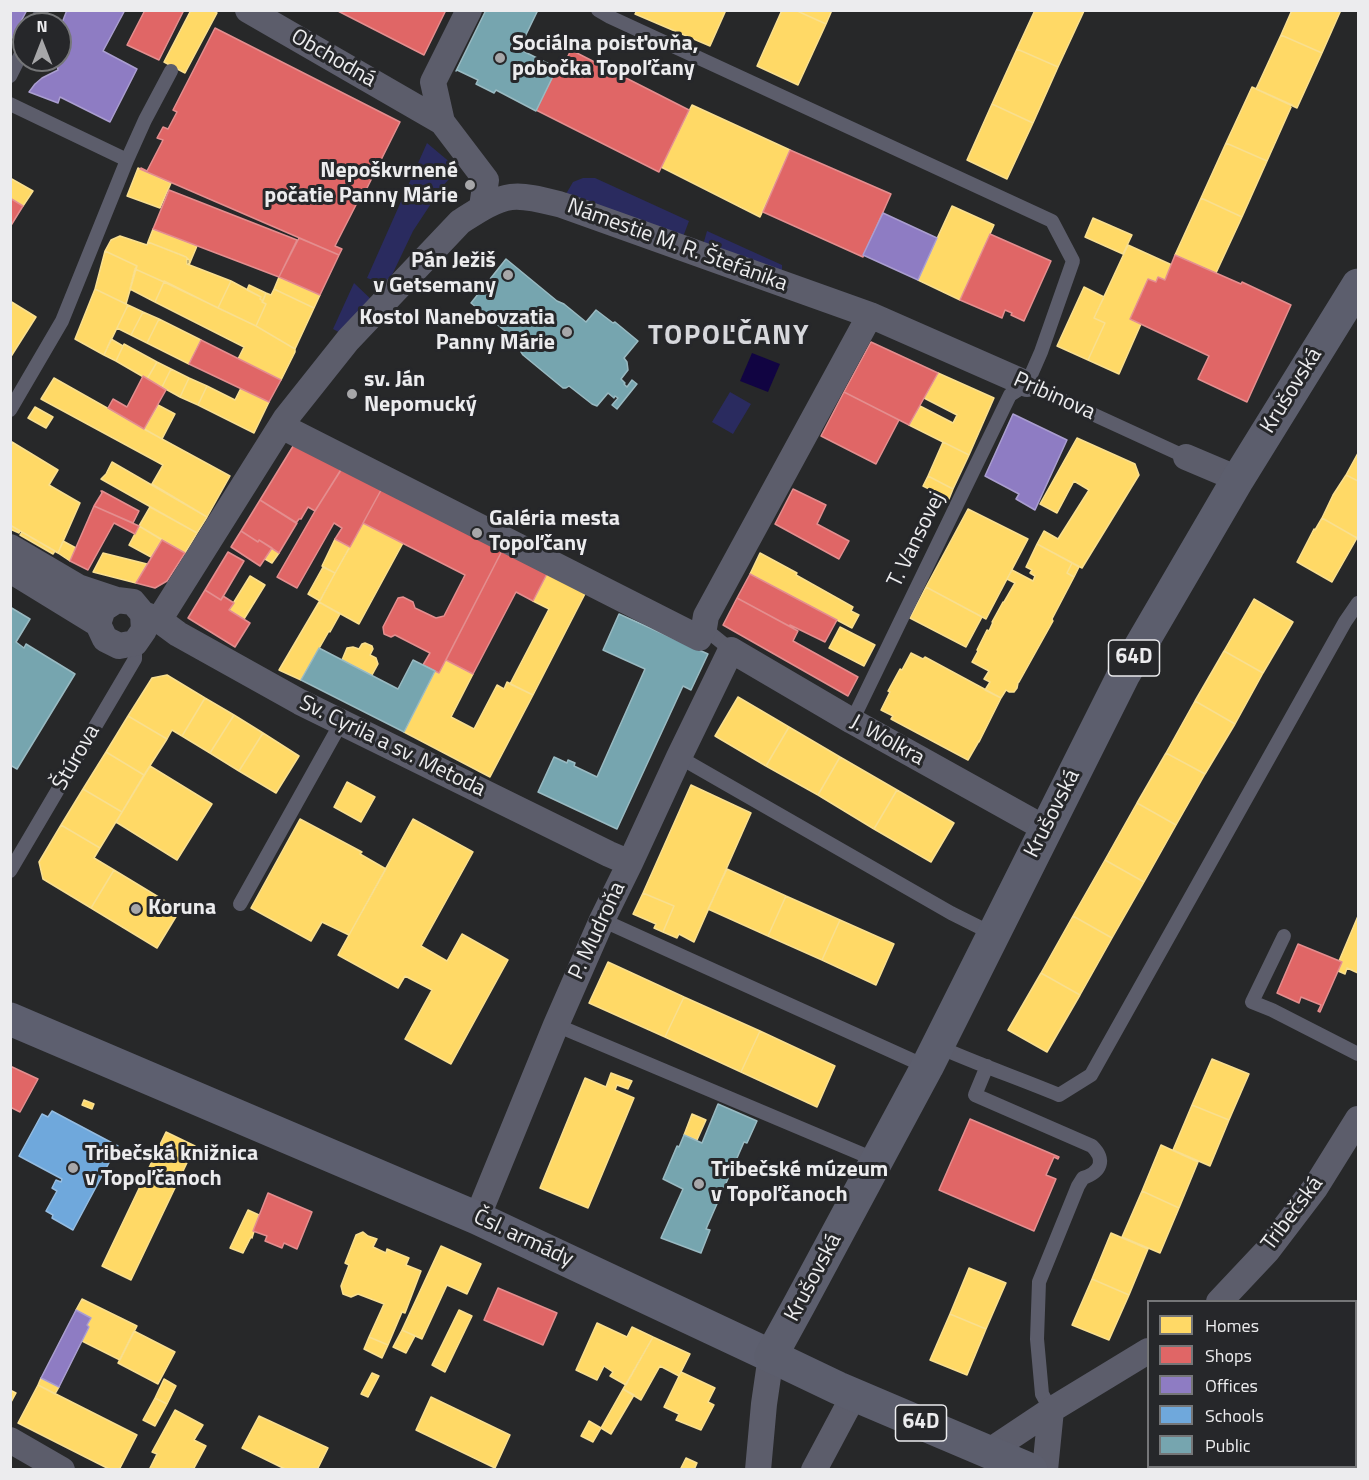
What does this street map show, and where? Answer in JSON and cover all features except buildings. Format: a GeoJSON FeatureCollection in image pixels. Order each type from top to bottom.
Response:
{"type":"FeatureCollection","features":[{"type":"Feature","properties":{"kind":"main road","name":"Krušovská"},"geometry":{"type":"LineString","coordinates":[[771,1356],[932,1056],[1124,676],[1238,478],[1359,285]]}},
{"type":"Feature","properties":{"kind":"main road","name":"Čsl. armády"},"geometry":{"type":"LineString","coordinates":[[10,1019],[477,1218],[854,1395],[1020,1465]]}},
{"type":"Feature","properties":{"kind":"street","name":"Obchodná"},"geometry":{"type":"LineString","coordinates":[[248,10],[442,122]]}},
{"type":"Feature","properties":{"kind":"street"},"geometry":{"type":"LineString","coordinates":[[469,10],[432,82],[442,122],[486,180],[482,207]]}},
{"type":"Feature","properties":{"kind":"street","name":"Námestie M. R. Štefánika"},"geometry":{"type":"LineString","coordinates":[[284,422],[348,340],[460,222],[482,207],[510,197],[539,198],[573,209],[870,315]]}},
{"type":"Feature","properties":{"kind":"street"},"geometry":{"type":"LineString","coordinates":[[10,570],[98,624],[105,639],[119,646],[135,643],[284,422],[699,638],[706,616],[870,315]]}},
{"type":"Feature","properties":{"kind":"street","name":"Pribinova"},"geometry":{"type":"LineString","coordinates":[[870,315],[1028,384]]}},
{"type":"Feature","properties":{"kind":"street","name":"Pribinova"},"geometry":{"type":"LineString","coordinates":[[1186,457],[1238,478]]}},
{"type":"Feature","properties":{"kind":"street","name":"Sv. Cyrila a sv. Metoda"},"geometry":{"type":"LineString","coordinates":[[10,546],[78,587],[117,600],[133,602],[151,617],[188,639],[341,723],[630,863]]}},
{"type":"Feature","properties":{"kind":"street"},"geometry":{"type":"LineString","coordinates":[[98,624],[103,609],[117,600]]}},
{"type":"Feature","properties":{"kind":"street","name":"J. Wolkra"},"geometry":{"type":"LineString","coordinates":[[731,650],[852,721],[1046,829]]}},
{"type":"Feature","properties":{"kind":"street","name":"P. Mudroňa"},"geometry":{"type":"LineString","coordinates":[[477,1218],[556,1025],[602,920],[731,650]]}},
{"type":"Feature","properties":{"kind":"street","name":"Tribečská"},"geometry":{"type":"LineString","coordinates":[[1221,1300],[1267,1251],[1316,1188],[1359,1119]]}},
{"type":"Feature","properties":{"kind":"street"},"geometry":{"type":"LineString","coordinates":[[1020,1465],[1051,1410],[1147,1352]]}},
{"type":"Feature","properties":{"kind":"street"},"geometry":{"type":"LineString","coordinates":[[758,1470],[771,1356]]}},
{"type":"Feature","properties":{"kind":"street"},"geometry":{"type":"LineString","coordinates":[[814,1470],[854,1395]]}},
{"type":"Feature","properties":{"kind":"street"},"geometry":{"type":"LineString","coordinates":[[1020,1465],[1051,1410]]}},
{"type":"Feature","properties":{"kind":"street"},"geometry":{"type":"LineString","coordinates":[[10,1440],[62,1470]]}},
{"type":"Feature","properties":{"kind":"lane"},"geometry":{"type":"LineString","coordinates":[[598,10],[1052,221],[1073,261],[1028,384]]}},
{"type":"Feature","properties":{"kind":"lane"},"geometry":{"type":"LineString","coordinates":[[10,410],[62,321],[127,160],[171,71]]}},
{"type":"Feature","properties":{"kind":"lane"},"geometry":{"type":"LineString","coordinates":[[10,104],[127,160]]}},
{"type":"Feature","properties":{"kind":"lane","name":"Pribinova"},"geometry":{"type":"LineString","coordinates":[[1028,384],[1186,457]]}},
{"type":"Feature","properties":{"kind":"lane","name":"T. Vansovej"},"geometry":{"type":"LineString","coordinates":[[852,721],[1010,395],[1028,384]]}},
{"type":"Feature","properties":{"kind":"lane"},"geometry":{"type":"LineString","coordinates":[[602,920],[932,1056],[966,1059],[1059,1095],[1091,1075],[1345,622],[1359,603]]}},
{"type":"Feature","properties":{"kind":"lane"},"geometry":{"type":"LineString","coordinates":[[704,628],[731,650]]}},
{"type":"Feature","properties":{"kind":"lane","name":"Štúrova"},"geometry":{"type":"LineString","coordinates":[[10,871],[135,659],[135,643]]}},
{"type":"Feature","properties":{"kind":"lane"},"geometry":{"type":"LineString","coordinates":[[240,904],[341,723]]}},
{"type":"Feature","properties":{"kind":"lane"},"geometry":{"type":"LineString","coordinates":[[679,757],[951,913],[993,934]]}},
{"type":"Feature","properties":{"kind":"lane"},"geometry":{"type":"LineString","coordinates":[[1284,936],[1252,1002],[1359,1054]]}},
{"type":"Feature","properties":{"kind":"lane"},"geometry":{"type":"LineString","coordinates":[[556,1025],[876,1160]]}},
{"type":"Feature","properties":{"kind":"lane"},"geometry":{"type":"LineString","coordinates":[[987,1066],[975,1095],[1092,1146],[1099,1153],[1101,1162],[1098,1169],[1092,1175],[1083,1178],[1078,1186],[1039,1282],[1037,1339],[1042,1394],[1051,1410]]}},
{"type":"Feature","properties":{"kind":"shaded area"},"geometry":{"type":"Polygon","coordinates":[[[427,143],[458,169],[442,187],[413,231],[391,277],[382,283],[367,278],[427,143]]]}},
{"type":"Feature","properties":{"kind":"shaded area"},"geometry":{"type":"Polygon","coordinates":[[[583,178],[595,178],[689,221],[683,237],[566,194],[573,182],[583,178]]]}},
{"type":"Feature","properties":{"kind":"shaded area"},"geometry":{"type":"Polygon","coordinates":[[[707,231],[782,265],[782,272],[703,245],[707,231]]]}},
{"type":"Feature","properties":{"kind":"shaded area"},"geometry":{"type":"Polygon","coordinates":[[[354,283],[375,303],[344,335],[333,329],[354,283]]]}},
{"type":"Feature","properties":{"kind":"shaded area"},"geometry":{"type":"Polygon","coordinates":[[[752,353],[780,364],[768,392],[740,381],[752,353]]]}},
{"type":"Feature","properties":{"kind":"shaded area"},"geometry":{"type":"Polygon","coordinates":[[[730,392],[751,404],[733,434],[712,422],[730,392]]]}},
{"type":"Feature","properties":{"kind":"place","name":"Sociálna poisťovňa, pobočka Topoľčany"},"geometry":{"type":"Point","coordinates":[500,58]}},
{"type":"Feature","properties":{"kind":"place","name":"Nepoškvrnené počatie Panny Márie"},"geometry":{"type":"Point","coordinates":[470,185]}},
{"type":"Feature","properties":{"kind":"place","name":"Pán Ježiš v Getsemany"},"geometry":{"type":"Point","coordinates":[508,275]}},
{"type":"Feature","properties":{"kind":"place","name":"Kostol Nanebovzatia Panny Márie"},"geometry":{"type":"Point","coordinates":[567,332]}},
{"type":"Feature","properties":{"kind":"place","name":"sv. Ján Nepomucký"},"geometry":{"type":"Point","coordinates":[352,394]}},
{"type":"Feature","properties":{"kind":"place","name":"Galéria mesta Topoľčany"},"geometry":{"type":"Point","coordinates":[477,533]}},
{"type":"Feature","properties":{"kind":"place","name":"Koruna"},"geometry":{"type":"Point","coordinates":[136,909]}},
{"type":"Feature","properties":{"kind":"place","name":"Tribečská knižnica v Topoľčanoch"},"geometry":{"type":"Point","coordinates":[73,1168]}},
{"type":"Feature","properties":{"kind":"place","name":"Tribečské múzeum v Topoľčanoch"},"geometry":{"type":"Point","coordinates":[699,1184]}},
{"type":"Feature","properties":{"kind":"district","name":"TOPOĽČANY"},"geometry":{"type":"Point","coordinates":[729,337]}}]}
